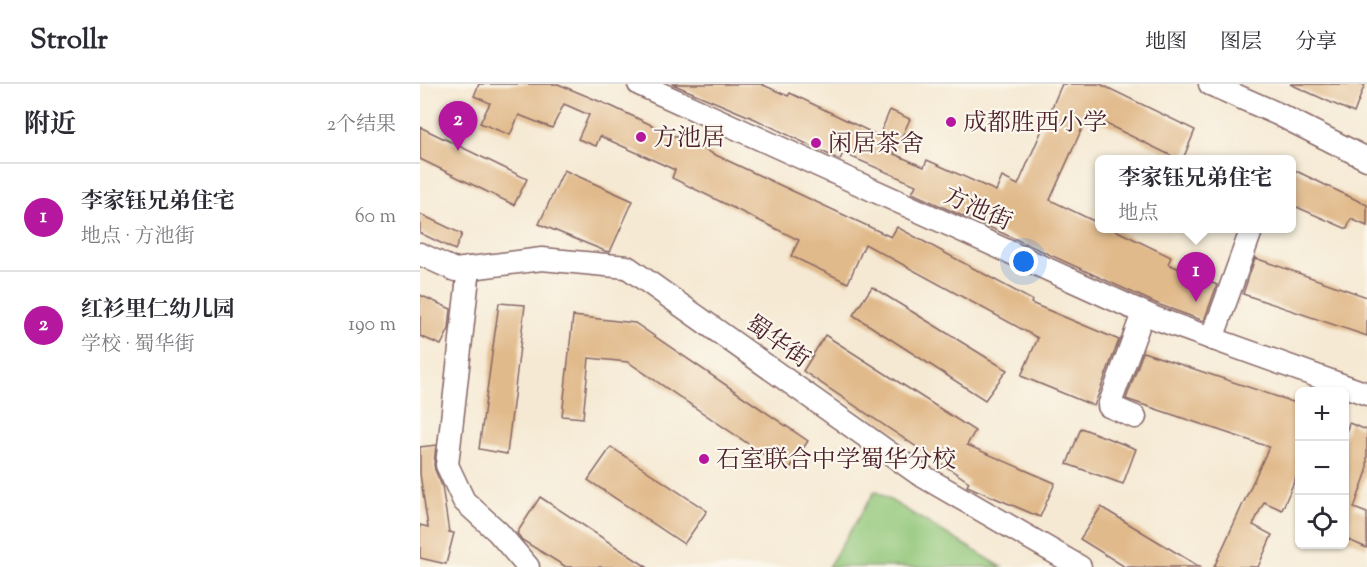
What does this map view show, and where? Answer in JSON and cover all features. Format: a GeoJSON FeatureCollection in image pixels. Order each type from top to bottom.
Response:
{"type":"FeatureCollection","features":[{"type":"Feature","properties":{"kind":"street","name":"方池街"},"geometry":{"type":"LineString","coordinates":[[639,84],[1143,313],[1367,394]]}},
{"type":"Feature","properties":{"kind":"street"},"geometry":{"type":"LineString","coordinates":[[1210,84],[1278,114],[1367,159]]}},
{"type":"Feature","properties":{"kind":"street"},"geometry":{"type":"LineString","coordinates":[[1212,339],[1250,233]]}},
{"type":"Feature","properties":{"kind":"street","name":"蜀华街"},"geometry":{"type":"LineString","coordinates":[[420,254],[455,270],[542,259],[627,267],[918,474],[1080,567]]}},
{"type":"Feature","properties":{"kind":"street"},"geometry":{"type":"LineString","coordinates":[[469,268],[447,465],[464,501],[498,532],[528,567]]}},
{"type":"Feature","properties":{"kind":"street"},"geometry":{"type":"LineString","coordinates":[[1135,417],[1109,406],[1143,313]]}},
{"type":"Feature","properties":{"kind":"green space"},"geometry":{"type":"Polygon","coordinates":[[[875,491],[1002,567],[828,567],[875,491]]]}},
{"type":"Feature","properties":{"kind":"building"},"geometry":{"type":"Polygon","coordinates":[[[479,84],[558,84],[613,107],[891,237],[897,227],[1032,300],[1031,303],[1119,340],[1094,406],[1021,376],[1038,338],[865,244],[848,283],[791,256],[799,240],[672,178],[675,170],[600,136],[596,146],[578,139],[589,115],[564,104],[552,128],[519,115],[510,135],[480,123],[490,103],[474,96],[479,84]]]}},
{"type":"Feature","properties":{"kind":"building"},"geometry":{"type":"Polygon","coordinates":[[[672,84],[761,84],[788,96],[790,93],[879,136],[890,110],[910,119],[894,154],[924,167],[927,160],[996,191],[1002,177],[1018,185],[1062,84],[1100,84],[1195,130],[1185,155],[1170,155],[1088,115],[1050,200],[1095,222],[1095,233],[1121,233],[1171,257],[1168,264],[1217,285],[1204,321],[1160,305],[912,193],[916,185],[843,153],[840,160],[755,119],[672,84]]]}},
{"type":"Feature","properties":{"kind":"building"},"geometry":{"type":"Polygon","coordinates":[[[1290,84],[1365,84],[1354,113],[1290,84]]]}},
{"type":"Feature","properties":{"kind":"building"},"geometry":{"type":"Polygon","coordinates":[[[420,127],[527,179],[514,205],[420,159],[420,127]]]}},
{"type":"Feature","properties":{"kind":"building"},"geometry":{"type":"Polygon","coordinates":[[[564,170],[633,201],[610,252],[539,224],[564,170]]]}},
{"type":"Feature","properties":{"kind":"building"},"geometry":{"type":"Polygon","coordinates":[[[1296,171],[1367,205],[1367,226],[1351,219],[1347,229],[1296,207],[1296,171]]]}},
{"type":"Feature","properties":{"kind":"building"},"geometry":{"type":"Polygon","coordinates":[[[420,214],[462,234],[455,250],[420,233],[420,214]]]}},
{"type":"Feature","properties":{"kind":"building"},"geometry":{"type":"Polygon","coordinates":[[[1255,258],[1367,297],[1367,336],[1243,294],[1255,258]]]}},
{"type":"Feature","properties":{"kind":"building"},"geometry":{"type":"Polygon","coordinates":[[[872,287],[1007,370],[985,400],[853,315],[872,287]]]}},
{"type":"Feature","properties":{"kind":"building"},"geometry":{"type":"Polygon","coordinates":[[[420,295],[451,309],[449,329],[441,345],[420,336],[420,295]]]}},
{"type":"Feature","properties":{"kind":"building"},"geometry":{"type":"Polygon","coordinates":[[[499,303],[525,305],[507,454],[479,449],[499,303]]]}},
{"type":"Feature","properties":{"kind":"building"},"geometry":{"type":"Polygon","coordinates":[[[573,316],[635,323],[808,441],[788,471],[628,362],[589,358],[583,418],[562,416],[573,316]]]}},
{"type":"Feature","properties":{"kind":"building"},"geometry":{"type":"Polygon","coordinates":[[[825,335],[975,431],[967,445],[1055,483],[1040,517],[967,486],[969,482],[803,371],[825,335]]]}},
{"type":"Feature","properties":{"kind":"building"},"geometry":{"type":"Polygon","coordinates":[[[1143,352],[1295,403],[1295,479],[1282,510],[1264,502],[1253,525],[1272,535],[1258,567],[1214,567],[1269,447],[1126,399],[1143,352]]]}},
{"type":"Feature","properties":{"kind":"building"},"geometry":{"type":"Polygon","coordinates":[[[1349,423],[1367,430],[1367,471],[1354,508],[1367,513],[1367,548],[1349,540],[1349,423]]]}},
{"type":"Feature","properties":{"kind":"building"},"geometry":{"type":"Polygon","coordinates":[[[1081,428],[1136,449],[1123,484],[1067,464],[1081,428]]]}},
{"type":"Feature","properties":{"kind":"building"},"geometry":{"type":"Polygon","coordinates":[[[436,445],[435,470],[442,486],[449,532],[454,533],[446,564],[420,558],[420,525],[428,527],[420,474],[420,447],[436,445]]]}},
{"type":"Feature","properties":{"kind":"building"},"geometry":{"type":"Polygon","coordinates":[[[611,447],[707,511],[684,544],[588,480],[611,447]]]}},
{"type":"Feature","properties":{"kind":"building"},"geometry":{"type":"Polygon","coordinates":[[[540,497],[647,567],[566,567],[522,540],[517,533],[540,497]]]}},
{"type":"Feature","properties":{"kind":"building"},"geometry":{"type":"Polygon","coordinates":[[[1101,507],[1200,567],[1125,567],[1080,539],[1101,507]]]}},
{"type":"Feature","properties":{"kind":"place","name":"成都胜西小学"},"geometry":{"type":"Point","coordinates":[951,122]}},
{"type":"Feature","properties":{"kind":"place","name":"方池居"},"geometry":{"type":"Point","coordinates":[641,137]}},
{"type":"Feature","properties":{"kind":"place","name":"闲居茶舍"},"geometry":{"type":"Point","coordinates":[816,143]}},
{"type":"Feature","properties":{"kind":"place","name":"红衫里仁幼儿园"},"geometry":{"type":"Point","coordinates":[458,151]}},
{"type":"Feature","properties":{"kind":"place","name":"李家钰兄弟住宅"},"geometry":{"type":"Point","coordinates":[1196,302]}},
{"type":"Feature","properties":{"kind":"place","name":"石室联合中学蜀华分校"},"geometry":{"type":"Point","coordinates":[704,459]}}]}
